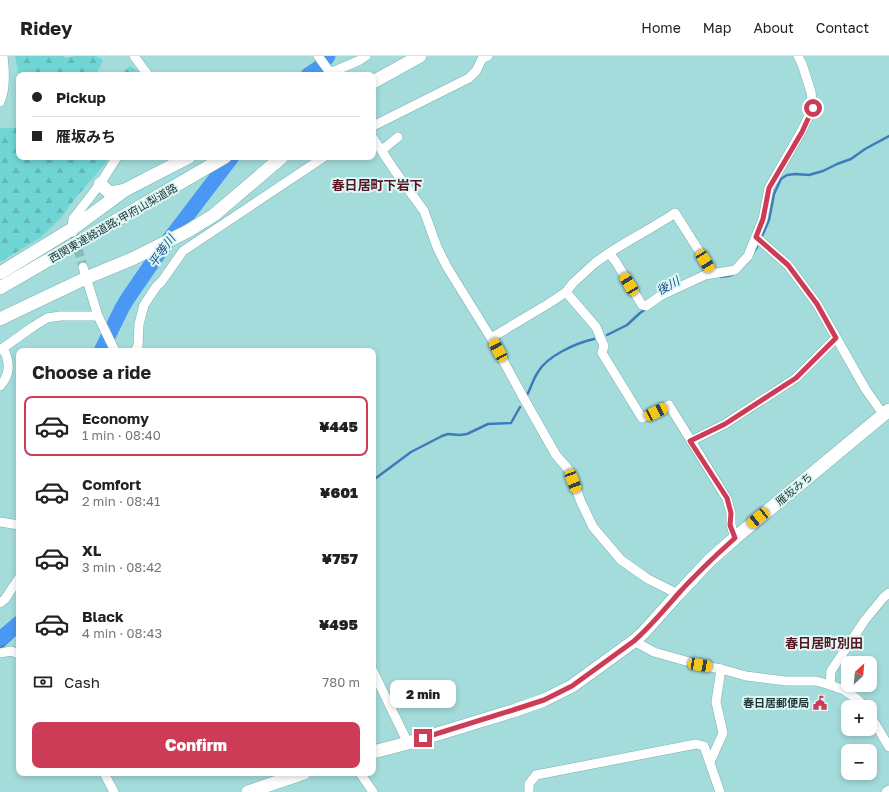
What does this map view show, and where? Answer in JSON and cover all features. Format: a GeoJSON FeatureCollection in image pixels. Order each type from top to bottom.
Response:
{"type":"FeatureCollection","features":[{"type":"Feature","properties":{"kind":"highway"},"geometry":{"type":"LineString","coordinates":[[376,74],[416,56]]}},
{"type":"Feature","properties":{"kind":"highway"},"geometry":{"type":"LineString","coordinates":[[376,80],[420,56]]}},
{"type":"Feature","properties":{"kind":"highway"},"geometry":{"type":"LineString","coordinates":[[0,273],[73,232],[125,190],[183,160]]}},
{"type":"Feature","properties":{"kind":"highway","name":"西関東連絡道路;甲府山梨道路"},"geometry":{"type":"LineString","coordinates":[[0,288],[220,160]]}},
{"type":"Feature","properties":{"kind":"highway"},"geometry":{"type":"LineString","coordinates":[[0,319],[85,272],[132,259],[188,231],[214,215],[278,160]]}},
{"type":"Feature","properties":{"kind":"highway"},"geometry":{"type":"LineString","coordinates":[[100,184],[110,193],[125,190]]}},
{"type":"Feature","properties":{"kind":"highway","name":"雁坂みち"},"geometry":{"type":"LineString","coordinates":[[376,751],[408,743],[544,700],[572,686],[643,634],[710,560],[886,412]]}},
{"type":"Feature","properties":{"kind":"highway"},"geometry":{"type":"LineString","coordinates":[[248,792],[295,776]]}},
{"type":"Feature","properties":{"kind":"street"},"geometry":{"type":"LineString","coordinates":[[0,102],[4,86],[5,73],[2,56]]}},
{"type":"Feature","properties":{"kind":"street"},"geometry":{"type":"LineString","coordinates":[[134,56],[146,72]]}},
{"type":"Feature","properties":{"kind":"street"},"geometry":{"type":"LineString","coordinates":[[318,56],[330,72]]}},
{"type":"Feature","properties":{"kind":"street"},"geometry":{"type":"LineString","coordinates":[[335,72],[366,56]]}},
{"type":"Feature","properties":{"kind":"street"},"geometry":{"type":"LineString","coordinates":[[376,124],[469,78],[476,71],[482,59],[488,56]]}},
{"type":"Feature","properties":{"kind":"street"},"geometry":{"type":"LineString","coordinates":[[608,253],[616,262],[642,305],[646,306],[660,296],[705,275],[735,270],[748,256],[763,219],[769,188],[802,132],[813,108],[811,92],[798,56]]}},
{"type":"Feature","properties":{"kind":"street"},"geometry":{"type":"LineString","coordinates":[[382,150],[398,138]]}},
{"type":"Feature","properties":{"kind":"street"},"geometry":{"type":"LineString","coordinates":[[376,142],[424,211],[437,247],[447,267],[491,338],[522,397],[556,455],[569,470],[581,502],[593,527],[621,560],[648,579],[678,594]]}},
{"type":"Feature","properties":{"kind":"street"},"geometry":{"type":"LineString","coordinates":[[73,232],[73,220],[100,184],[115,160]]}},
{"type":"Feature","properties":{"kind":"street"},"geometry":{"type":"LineString","coordinates":[[137,348],[139,324],[144,305],[183,251],[320,160]]}},
{"type":"Feature","properties":{"kind":"street"},"geometry":{"type":"LineString","coordinates":[[491,338],[566,292],[573,283],[608,253],[675,213],[713,273]]}},
{"type":"Feature","properties":{"kind":"street"},"geometry":{"type":"LineString","coordinates":[[756,237],[788,265],[817,304],[866,390],[886,412]]}},
{"type":"Feature","properties":{"kind":"street"},"geometry":{"type":"LineString","coordinates":[[85,272],[98,316],[114,348]]}},
{"type":"Feature","properties":{"kind":"street"},"geometry":{"type":"LineString","coordinates":[[566,292],[596,327],[604,346],[602,353],[642,418],[669,405],[690,441],[727,498],[731,513],[730,525],[735,538]]}},
{"type":"Feature","properties":{"kind":"street"},"geometry":{"type":"LineString","coordinates":[[0,386],[8,371],[9,363],[7,356],[2,349],[34,326],[48,318],[60,316],[98,316]]}},
{"type":"Feature","properties":{"kind":"street"},"geometry":{"type":"LineString","coordinates":[[690,441],[725,424],[796,378],[836,338]]}},
{"type":"Feature","properties":{"kind":"street"},"geometry":{"type":"LineString","coordinates":[[0,522],[16,525]]}},
{"type":"Feature","properties":{"kind":"street"},"geometry":{"type":"LineString","coordinates":[[0,603],[5,599],[16,582]]}},
{"type":"Feature","properties":{"kind":"street"},"geometry":{"type":"LineString","coordinates":[[830,685],[831,671],[865,620],[889,593]]}},
{"type":"Feature","properties":{"kind":"street"},"geometry":{"type":"LineString","coordinates":[[634,641],[654,652],[746,676],[786,681],[816,681],[844,690],[858,700]]}},
{"type":"Feature","properties":{"kind":"street"},"geometry":{"type":"LineString","coordinates":[[0,653],[11,651],[16,653]]}},
{"type":"Feature","properties":{"kind":"street"},"geometry":{"type":"LineString","coordinates":[[710,762],[723,733],[716,702],[721,669]]}},
{"type":"Feature","properties":{"kind":"street"},"geometry":{"type":"LineString","coordinates":[[376,677],[408,743]]}},
{"type":"Feature","properties":{"kind":"street"},"geometry":{"type":"LineString","coordinates":[[877,727],[889,747]]}},
{"type":"Feature","properties":{"kind":"street"},"geometry":{"type":"LineString","coordinates":[[529,792],[529,784],[536,775],[696,744],[704,746],[720,792]]}},
{"type":"Feature","properties":{"kind":"street"},"geometry":{"type":"LineString","coordinates":[[106,776],[114,792]]}},
{"type":"Feature","properties":{"kind":"street"},"geometry":{"type":"LineString","coordinates":[[362,776],[373,792]]}},
{"type":"Feature","properties":{"kind":"green space"},"geometry":{"type":"Polygon","coordinates":[[[15,56],[64,56],[65,58],[75,56],[96,56],[103,60],[97,72],[18,72],[15,56]]]}},
{"type":"Feature","properties":{"kind":"green space"},"geometry":{"type":"Polygon","coordinates":[[[130,66],[140,72],[124,72],[130,66]]]}},
{"type":"Feature","properties":{"kind":"green space"},"geometry":{"type":"Polygon","coordinates":[[[16,126],[16,160],[107,160],[77,196],[61,218],[40,238],[0,262],[0,129],[15,128],[16,126]]]}},
{"type":"Feature","properties":{"kind":"waterway","name":"平等川"},"geometry":{"type":"LineString","coordinates":[[312,72],[320,67],[328,56]]}},
{"type":"Feature","properties":{"kind":"waterway","name":"後川"},"geometry":{"type":"LineString","coordinates":[[762,236],[769,220],[774,194],[781,179],[787,175],[809,175],[823,171],[851,159],[865,149],[889,136]]}},
{"type":"Feature","properties":{"kind":"waterway","name":"平等川"},"geometry":{"type":"LineString","coordinates":[[102,348],[128,298],[161,250],[230,160]]}},
{"type":"Feature","properties":{"kind":"waterway","name":"後川"},"geometry":{"type":"LineString","coordinates":[[753,253],[757,247]]}},
{"type":"Feature","properties":{"kind":"waterway","name":"後川"},"geometry":{"type":"LineString","coordinates":[[721,277],[732,275]]}},
{"type":"Feature","properties":{"kind":"waterway","name":"後川"},"geometry":{"type":"LineString","coordinates":[[607,335],[627,325],[646,309]]}},
{"type":"Feature","properties":{"kind":"waterway","name":"後川"},"geometry":{"type":"LineString","coordinates":[[527,395],[542,366],[563,351],[594,339]]}},
{"type":"Feature","properties":{"kind":"waterway","name":"後川"},"geometry":{"type":"LineString","coordinates":[[376,478],[411,452],[442,436],[448,434],[467,434],[488,424],[511,423],[520,407]]}},
{"type":"Feature","properties":{"kind":"waterway","name":"平等川"},"geometry":{"type":"LineString","coordinates":[[0,639],[16,626]]}},
{"type":"Feature","properties":{"kind":"waterway","name":"後川"},"geometry":{"type":"LineString","coordinates":[[0,648],[16,634]]}},
{"type":"Feature","properties":{"kind":"tunnel"},"geometry":{"type":"LineString","coordinates":[[74,235],[83,267]]}},
{"type":"Feature","properties":{"kind":"place","name":"春日居郵便局"},"geometry":{"type":"Point","coordinates":[820,703]}},
{"type":"Feature","properties":{"kind":"district","name":"春日居町下岩下"},"geometry":{"type":"Point","coordinates":[377,185]}},
{"type":"Feature","properties":{"kind":"district","name":"春日居町別田"},"geometry":{"type":"Point","coordinates":[824,643]}},
{"type":"Feature","properties":{"kind":"route"},"geometry":{"type":"LineString","coordinates":[[423,738],[544,700],[572,686],[643,634],[710,560],[735,538],[730,525],[731,513],[727,498],[690,441],[725,424],[796,378],[836,338],[817,304],[788,265],[756,237],[763,219],[769,188],[802,132],[813,108]]}}]}
